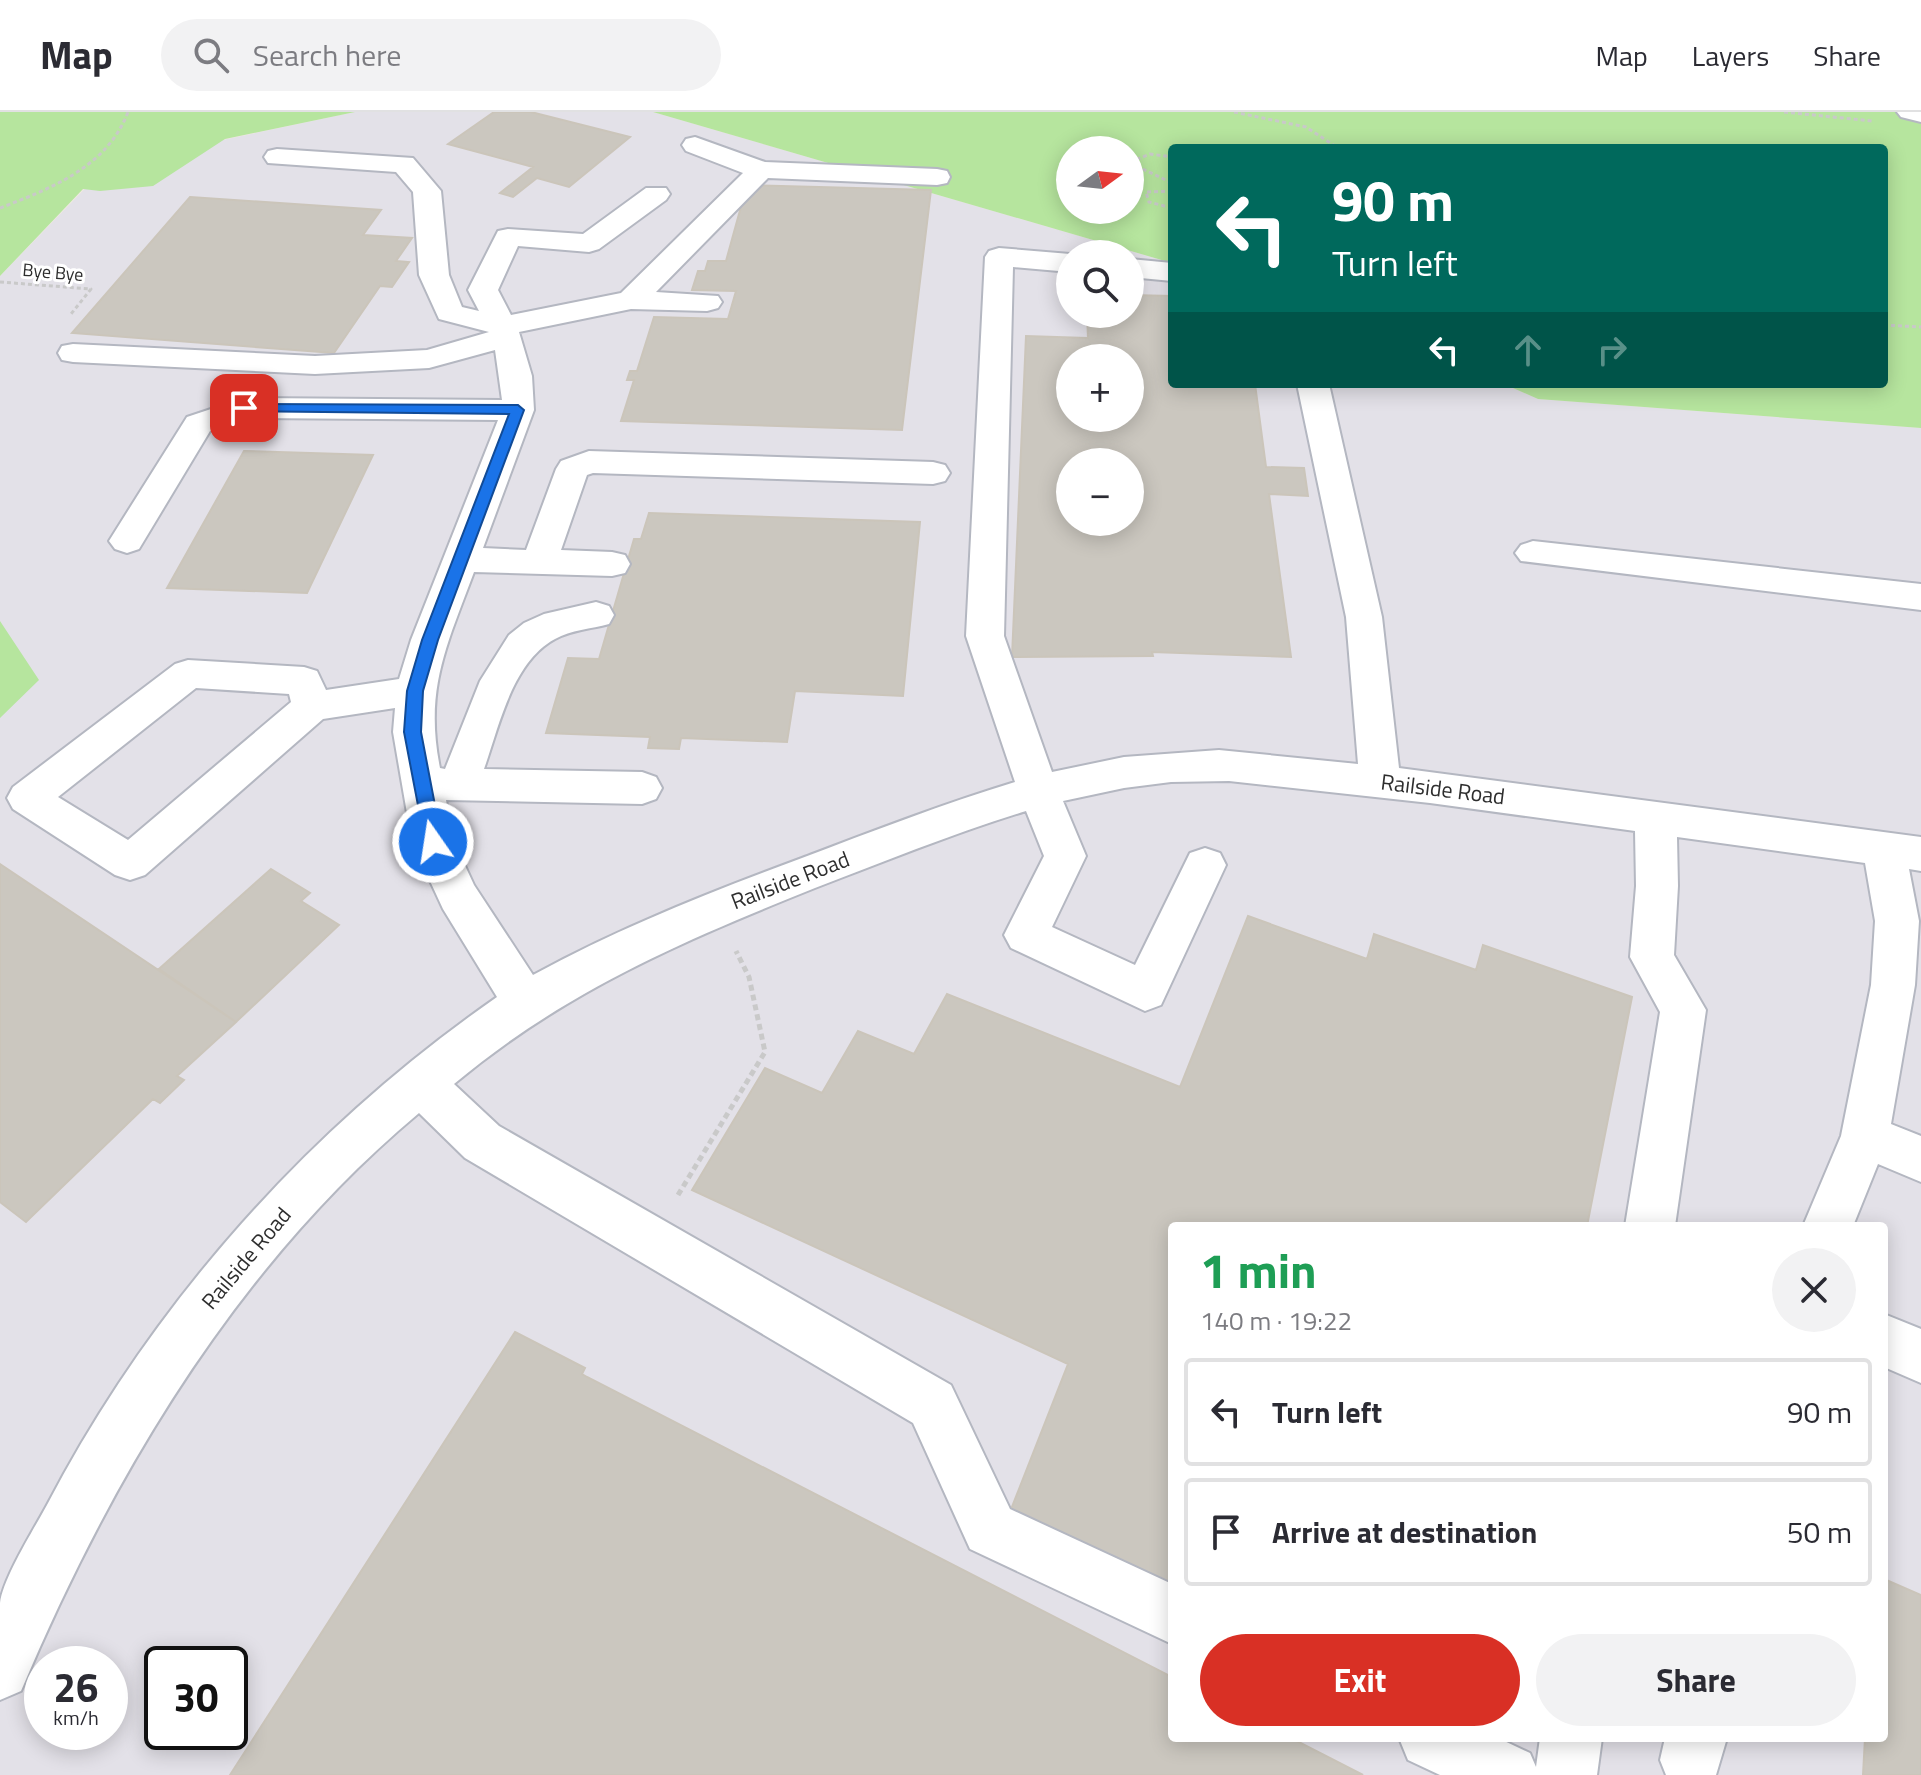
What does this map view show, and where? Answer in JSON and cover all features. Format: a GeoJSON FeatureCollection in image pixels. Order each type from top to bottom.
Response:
{"type":"FeatureCollection","features":[{"type":"Feature","properties":{"kind":"street"},"geometry":{"type":"LineString","coordinates":[[1910,112],[1921,114]]}},
{"type":"Feature","properties":{"kind":"street"},"geometry":{"type":"LineString","coordinates":[[695,145],[761,170],[937,177]]}},
{"type":"Feature","properties":{"kind":"street"},"geometry":{"type":"LineString","coordinates":[[277,157],[404,164],[427,191],[434,275],[450,313],[504,332]]}},
{"type":"Feature","properties":{"kind":"street"},"geometry":{"type":"LineString","coordinates":[[631,300],[761,170]]}},
{"type":"Feature","properties":{"kind":"street"},"geometry":{"type":"LineString","coordinates":[[439,784],[413,732],[415,691],[430,640],[518,410],[517,368],[504,332],[483,290],[497,229],[589,243],[656,194]]}},
{"type":"Feature","properties":{"kind":"street"},"geometry":{"type":"LineString","coordinates":[[1056,262],[999,257],[985,636],[1039,792],[1065,856],[1026,935],[1145,991],[1205,865]]}},
{"type":"Feature","properties":{"kind":"street"},"geometry":{"type":"LineString","coordinates":[[1144,269],[1168,272]]}},
{"type":"Feature","properties":{"kind":"street"},"geometry":{"type":"LineString","coordinates":[[73,353],[315,365],[429,359],[504,332],[631,300],[707,302]]}},
{"type":"Feature","properties":{"kind":"street"},"geometry":{"type":"LineString","coordinates":[[1314,388],[1364,617],[1380,781]]}},
{"type":"Feature","properties":{"kind":"street"},"geometry":{"type":"LineString","coordinates":[[127,541],[198,424],[244,408],[518,410]]}},
{"type":"Feature","properties":{"kind":"street"},"geometry":{"type":"LineString","coordinates":[[539,562],[573,469],[589,462],[933,473]]}},
{"type":"Feature","properties":{"kind":"street"},"geometry":{"type":"LineString","coordinates":[[1533,553],[1921,597]]}},
{"type":"Feature","properties":{"kind":"street"},"geometry":{"type":"LineString","coordinates":[[462,560],[612,564]]}},
{"type":"Feature","properties":{"kind":"street"},"geometry":{"type":"LineString","coordinates":[[526,1003],[458,896],[433,842],[439,784],[492,700],[515,652],[539,630],[596,615]]}},
{"type":"Feature","properties":{"kind":"street"},"geometry":{"type":"LineString","coordinates":[[312,706],[304,681],[188,674],[27,798],[130,863],[312,706],[415,691]]}},
{"type":"Feature","properties":{"kind":"street","name":"Railside Road"},"geometry":{"type":"LineString","coordinates":[[0,1670],[12,1604],[115,1439],[213,1294],[308,1183],[420,1082],[526,1003],[612,953],[715,909],[904,836],[1039,792],[1126,770],[1220,764],[1380,781],[1902,852]]}},
{"type":"Feature","properties":{"kind":"street"},"geometry":{"type":"LineString","coordinates":[[439,784],[642,788]]}},
{"type":"Feature","properties":{"kind":"street"},"geometry":{"type":"LineString","coordinates":[[1651,1222],[1683,1010],[1652,957],[1656,817]]}},
{"type":"Feature","properties":{"kind":"street"},"geometry":{"type":"LineString","coordinates":[[1830,1222],[1865,1136],[1907,989],[1897,921],[1902,852]]}},
{"type":"Feature","properties":{"kind":"street"},"geometry":{"type":"LineString","coordinates":[[420,1082],[482,1142],[932,1404],[990,1529],[1168,1613]]}},
{"type":"Feature","properties":{"kind":"street"},"geometry":{"type":"LineString","coordinates":[[1865,1136],[1921,1159]]}},
{"type":"Feature","properties":{"kind":"street"},"geometry":{"type":"LineString","coordinates":[[1888,1342],[1921,1356]]}},
{"type":"Feature","properties":{"kind":"street"},"geometry":{"type":"LineString","coordinates":[[1438,1742],[1508,1775]]}},
{"type":"Feature","properties":{"kind":"street"},"geometry":{"type":"LineString","coordinates":[[1566,1775],[1570,1742]]}},
{"type":"Feature","properties":{"kind":"path"},"geometry":{"type":"LineString","coordinates":[[0,208],[42,192],[82,171],[110,144],[128,112]]}},
{"type":"Feature","properties":{"kind":"path"},"geometry":{"type":"LineString","coordinates":[[1234,112],[1306,127],[1332,144]]}},
{"type":"Feature","properties":{"kind":"path"},"geometry":{"type":"LineString","coordinates":[[1784,112],[1873,121]]}},
{"type":"Feature","properties":{"kind":"path"},"geometry":{"type":"LineString","coordinates":[[1144,156],[1150,154],[1168,156]]}},
{"type":"Feature","properties":{"kind":"path"},"geometry":{"type":"LineString","coordinates":[[1144,172],[1168,181]]}},
{"type":"Feature","properties":{"kind":"path"},"geometry":{"type":"LineString","coordinates":[[1168,189],[1146,192],[1149,202],[1168,207]]}},
{"type":"Feature","properties":{"kind":"path","name":"Bye Bye"},"geometry":{"type":"LineString","coordinates":[[0,282],[91,289],[43,351],[73,353]]}},
{"type":"Feature","properties":{"kind":"path"},"geometry":{"type":"LineString","coordinates":[[1888,325],[1921,327]]}},
{"type":"Feature","properties":{"kind":"path"},"geometry":{"type":"LineString","coordinates":[[650,1240],[765,1052],[749,977],[715,909]]}},
{"type":"Feature","properties":{"kind":"shaded area"},"geometry":{"type":"Polygon","coordinates":[[[355,112],[653,112],[1093,240],[1056,240],[1056,328],[1144,328],[1144,255],[1168,262],[1168,388],[1513,388],[1538,399],[1921,428],[1921,1775],[0,1775],[0,276],[109,164],[355,112]]]}},
{"type":"Feature","properties":{"kind":"green space"},"geometry":{"type":"Polygon","coordinates":[[[0,112],[355,112],[225,139],[153,186],[100,191],[83,189],[0,276],[0,112]]]}},
{"type":"Feature","properties":{"kind":"green space"},"geometry":{"type":"Polygon","coordinates":[[[653,112],[1921,112],[1921,428],[1538,399],[1513,388],[1888,388],[1888,144],[1168,144],[1168,262],[1144,255],[1144,240],[1093,240],[653,112]]]}},
{"type":"Feature","properties":{"kind":"green space"},"geometry":{"type":"Polygon","coordinates":[[[0,621],[39,680],[0,718],[0,621]]]}},
{"type":"Feature","properties":{"kind":"building"},"geometry":{"type":"Polygon","coordinates":[[[494,112],[531,112],[630,137],[569,187],[537,178],[513,197],[500,193],[533,167],[448,144],[494,112]]]}},
{"type":"Feature","properties":{"kind":"building"},"geometry":{"type":"Polygon","coordinates":[[[747,185],[931,190],[902,430],[621,421],[634,380],[627,380],[630,371],[637,371],[654,317],[728,319],[736,291],[692,290],[698,271],[705,271],[708,261],[726,261],[747,185]]]}},
{"type":"Feature","properties":{"kind":"building"},"geometry":{"type":"Polygon","coordinates":[[[190,197],[381,210],[363,235],[412,238],[396,261],[409,262],[392,287],[380,286],[334,353],[72,333],[190,197]]]}},
{"type":"Feature","properties":{"kind":"building"},"geometry":{"type":"Polygon","coordinates":[[[1144,295],[1168,296],[1168,388],[1256,388],[1266,467],[1304,468],[1308,496],[1269,494],[1291,657],[1152,652],[1153,656],[1012,657],[1026,336],[1088,338],[1088,328],[1144,328],[1144,295]]]}},
{"type":"Feature","properties":{"kind":"building"},"geometry":{"type":"Polygon","coordinates":[[[244,451],[373,455],[307,593],[167,588],[244,451]]]}},
{"type":"Feature","properties":{"kind":"building"},"geometry":{"type":"Polygon","coordinates":[[[649,513],[920,522],[903,696],[795,691],[787,742],[681,738],[679,749],[648,748],[650,737],[546,733],[568,658],[599,659],[634,539],[641,539],[649,513]]]}},
{"type":"Feature","properties":{"kind":"building"},"geometry":{"type":"Polygon","coordinates":[[[0,864],[236,1022],[177,1076],[184,1080],[160,1103],[153,1099],[26,1222],[0,1202],[0,864]]]}},
{"type":"Feature","properties":{"kind":"building"},"geometry":{"type":"Polygon","coordinates":[[[271,869],[310,893],[301,901],[339,925],[236,1022],[159,969],[271,869]]]}},
{"type":"Feature","properties":{"kind":"building"},"geometry":{"type":"Polygon","coordinates":[[[1248,916],[1367,959],[1374,934],[1476,970],[1483,945],[1632,997],[1588,1222],[1168,1222],[1168,1590],[1010,1512],[1068,1364],[692,1190],[765,1068],[822,1093],[858,1031],[914,1054],[947,994],[1180,1087],[1248,916]]]}},
{"type":"Feature","properties":{"kind":"building"},"geometry":{"type":"Polygon","coordinates":[[[515,1332],[585,1368],[582,1374],[587,1377],[1168,1675],[1168,1742],[1299,1742],[1363,1775],[230,1775],[515,1332]]]}},
{"type":"Feature","properties":{"kind":"building"},"geometry":{"type":"Polygon","coordinates":[[[1888,1581],[1921,1595],[1921,1775],[1863,1775],[1865,1742],[1888,1742],[1888,1581]]]}},
{"type":"Feature","properties":{"kind":"route"},"geometry":{"type":"LineString","coordinates":[[244,408],[518,410],[430,640],[415,691],[413,732],[433,842]]}}]}
